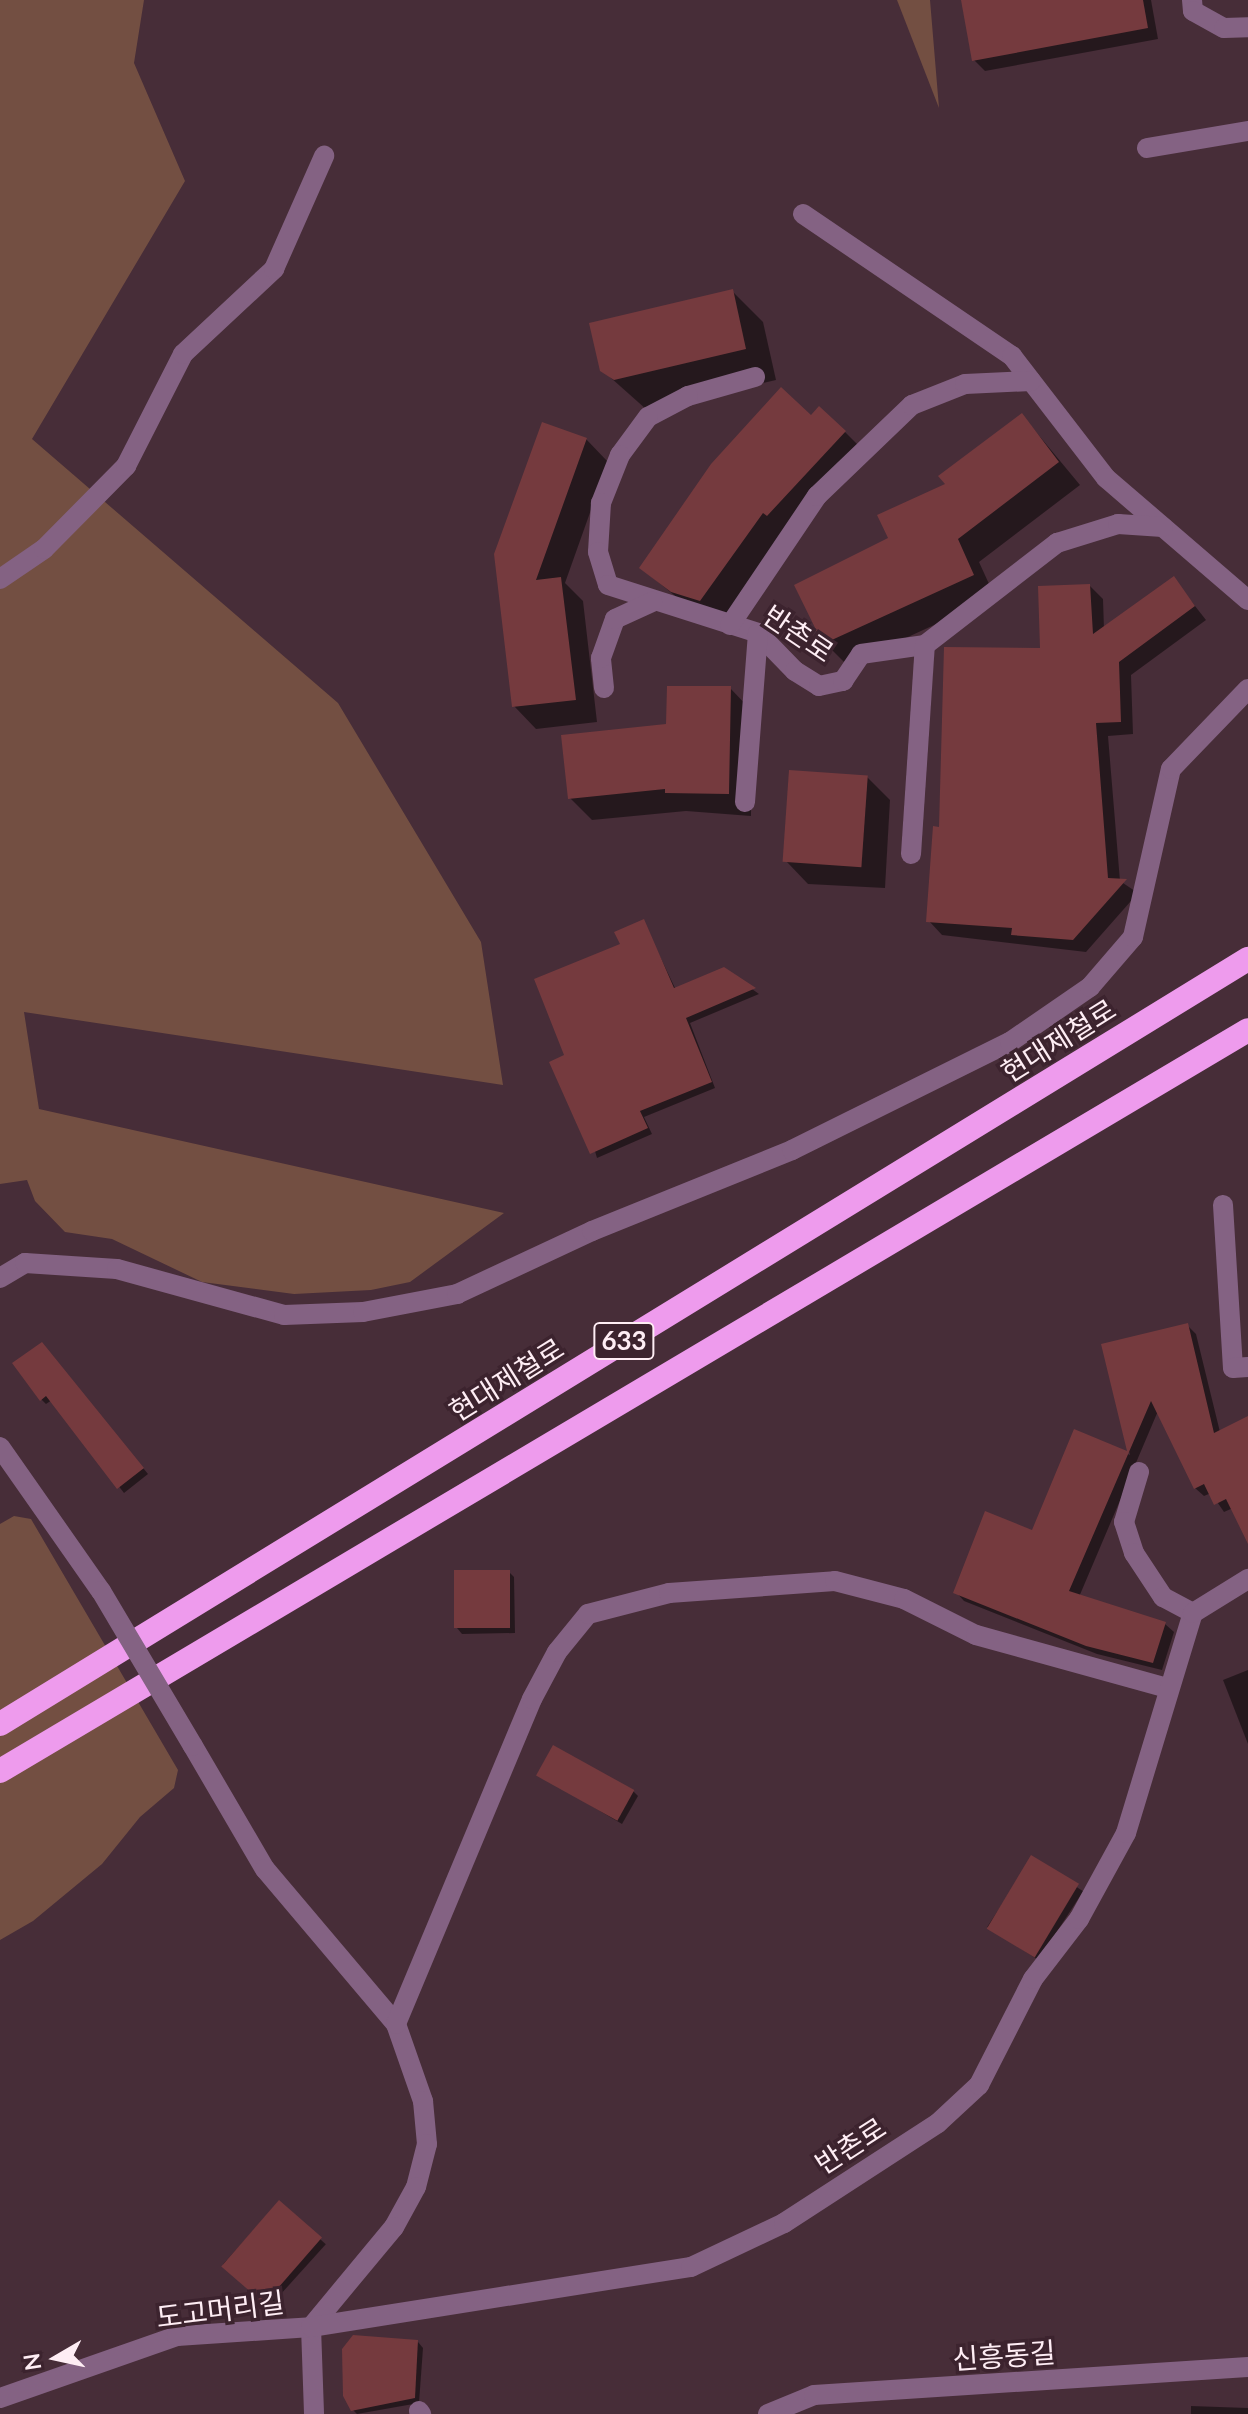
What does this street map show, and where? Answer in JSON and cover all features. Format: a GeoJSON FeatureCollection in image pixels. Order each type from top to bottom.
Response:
{"type":"FeatureCollection","features":[{"type":"Feature","properties":{"kind":"highway","name":"현대제철로"},"geometry":{"type":"LineString","coordinates":[[0,1724],[1248,959]]}},
{"type":"Feature","properties":{"kind":"highway","name":"633"},"geometry":{"type":"LineString","coordinates":[[0,1771],[1248,1030]]}},
{"type":"Feature","properties":{"kind":"street"},"geometry":{"type":"LineString","coordinates":[[1192,0],[1193,11],[1224,28],[1248,27]]}},
{"type":"Feature","properties":{"kind":"street"},"geometry":{"type":"LineString","coordinates":[[1147,148],[1248,131]]}},
{"type":"Feature","properties":{"kind":"street"},"geometry":{"type":"LineString","coordinates":[[0,579],[44,549],[126,466],[183,354],[274,269],[324,156]]}},
{"type":"Feature","properties":{"kind":"street"},"geometry":{"type":"LineString","coordinates":[[803,214],[1012,356],[1106,478],[1248,600]]}},
{"type":"Feature","properties":{"kind":"street","name":"반촌로"},"geometry":{"type":"LineString","coordinates":[[755,377],[688,396],[648,417],[620,455],[601,503],[598,552],[608,585],[652,602],[758,633],[795,671],[819,686],[843,681],[861,654],[925,645],[1057,543],[1118,524],[1163,527]]}},
{"type":"Feature","properties":{"kind":"street"},"geometry":{"type":"LineString","coordinates":[[730,625],[817,496],[912,405],[965,384],[1031,381]]}},
{"type":"Feature","properties":{"kind":"street"},"geometry":{"type":"LineString","coordinates":[[604,688],[601,658],[615,619],[652,602]]}},
{"type":"Feature","properties":{"kind":"street"},"geometry":{"type":"LineString","coordinates":[[745,802],[758,633]]}},
{"type":"Feature","properties":{"kind":"street"},"geometry":{"type":"LineString","coordinates":[[911,854],[925,645]]}},
{"type":"Feature","properties":{"kind":"street"},"geometry":{"type":"LineString","coordinates":[[0,1278],[25,1263],[117,1269],[284,1315],[363,1312],[457,1294],[592,1231],[820,1137],[1010,1042],[1090,987],[1133,937],[1171,769],[1248,689]]}},
{"type":"Feature","properties":{"kind":"street"},"geometry":{"type":"LineString","coordinates":[[1223,1205],[1233,1368],[1248,1367]]}},
{"type":"Feature","properties":{"kind":"street"},"geometry":{"type":"LineString","coordinates":[[0,1447],[101,1591],[265,1869],[396,2024],[532,1699],[557,1652],[588,1614],[669,1593],[835,1581],[904,1599],[976,1635],[1167,1688]]}},
{"type":"Feature","properties":{"kind":"street"},"geometry":{"type":"LineString","coordinates":[[1139,1472],[1124,1522],[1134,1553],[1163,1597],[1193,1613],[1248,1579]]}},
{"type":"Feature","properties":{"kind":"street","name":"반촌로"},"geometry":{"type":"LineString","coordinates":[[311,2327],[691,2267],[784,2223],[938,2123],[979,2085],[1033,1979],[1079,1919],[1126,1833],[1167,1688],[1193,1613]]}},
{"type":"Feature","properties":{"kind":"street","name":"도고머리길"},"geometry":{"type":"LineString","coordinates":[[314,2414],[311,2327],[394,2227],[416,2187],[427,2144],[423,2101],[396,2024]]}},
{"type":"Feature","properties":{"kind":"street","name":"도고머리길"},"geometry":{"type":"LineString","coordinates":[[0,2398],[177,2336],[311,2327]]}},
{"type":"Feature","properties":{"kind":"street","name":"신흥동길"},"geometry":{"type":"LineString","coordinates":[[768,2414],[814,2395],[1248,2367]]}},
{"type":"Feature","properties":{"kind":"shaded area"},"geometry":{"type":"Polygon","coordinates":[[[0,0],[144,0],[134,63],[185,181],[32,439],[338,703],[481,942],[503,1085],[24,1012],[39,1109],[504,1213],[410,1282],[371,1290],[294,1294],[202,1282],[112,1239],[65,1232],[35,1201],[27,1180],[0,1184],[0,0]]]}},
{"type":"Feature","properties":{"kind":"shaded area"},"geometry":{"type":"Polygon","coordinates":[[[897,0],[930,0],[939,108],[897,0]]]}},
{"type":"Feature","properties":{"kind":"shaded area"},"geometry":{"type":"Polygon","coordinates":[[[14,1516],[31,1519],[178,1770],[174,1788],[140,1817],[102,1864],[33,1921],[0,1940],[0,1524],[14,1516]]]}},
{"type":"Feature","properties":{"kind":"building"},"geometry":{"type":"Polygon","coordinates":[[[961,0],[1143,0],[1148,28],[972,61],[961,0]]]}},
{"type":"Feature","properties":{"kind":"building"},"geometry":{"type":"Polygon","coordinates":[[[733,289],[746,349],[614,380],[600,371],[589,323],[733,289]]]}},
{"type":"Feature","properties":{"kind":"building"},"geometry":{"type":"Polygon","coordinates":[[[781,387],[811,415],[819,406],[846,431],[767,516],[763,513],[700,601],[671,592],[639,568],[711,464],[781,387]]]}},
{"type":"Feature","properties":{"kind":"building"},"geometry":{"type":"Polygon","coordinates":[[[1022,413],[1059,462],[958,539],[974,575],[823,644],[794,585],[888,538],[877,515],[945,484],[938,476],[1022,413]]]}},
{"type":"Feature","properties":{"kind":"building"},"geometry":{"type":"Polygon","coordinates":[[[542,422],[587,438],[536,580],[561,577],[576,700],[512,707],[494,554],[542,422]]]}},
{"type":"Feature","properties":{"kind":"building"},"geometry":{"type":"Polygon","coordinates":[[[1174,576],[1195,606],[1119,662],[1121,722],[1096,723],[1108,878],[1127,879],[1073,940],[1011,935],[1012,928],[926,922],[933,826],[939,827],[944,647],[1040,648],[1038,586],[1090,584],[1093,634],[1174,576]]]}},
{"type":"Feature","properties":{"kind":"building"},"geometry":{"type":"Polygon","coordinates":[[[667,686],[731,686],[729,794],[665,793],[665,789],[568,799],[561,735],[666,724],[667,686]]]}},
{"type":"Feature","properties":{"kind":"building"},"geometry":{"type":"Polygon","coordinates":[[[789,770],[868,776],[861,867],[783,862],[789,770]]]}},
{"type":"Feature","properties":{"kind":"building"},"geometry":{"type":"Polygon","coordinates":[[[644,919],[674,988],[724,967],[756,988],[686,1018],[712,1082],[640,1111],[648,1128],[590,1154],[549,1062],[564,1055],[534,979],[620,944],[614,932],[644,919]]]}},
{"type":"Feature","properties":{"kind":"building"},"geometry":{"type":"Polygon","coordinates":[[[1188,1323],[1214,1433],[1248,1416],[1248,1544],[1226,1499],[1214,1505],[1204,1484],[1194,1489],[1151,1401],[1069,1591],[1166,1622],[1153,1663],[1086,1646],[953,1593],[985,1511],[1032,1530],[1074,1429],[1127,1451],[1101,1344],[1188,1323]]]}},
{"type":"Feature","properties":{"kind":"building"},"geometry":{"type":"Polygon","coordinates":[[[42,1342],[144,1468],[117,1489],[46,1396],[40,1401],[12,1363],[42,1342]]]}},
{"type":"Feature","properties":{"kind":"building"},"geometry":{"type":"Polygon","coordinates":[[[454,1570],[510,1570],[510,1628],[454,1628],[454,1570]]]}},
{"type":"Feature","properties":{"kind":"building"},"geometry":{"type":"Polygon","coordinates":[[[553,1745],[634,1790],[617,1821],[536,1776],[553,1745]]]}},
{"type":"Feature","properties":{"kind":"building"},"geometry":{"type":"Polygon","coordinates":[[[1031,1855],[1079,1884],[1035,1958],[987,1929],[1031,1855]]]}},
{"type":"Feature","properties":{"kind":"building"},"geometry":{"type":"Polygon","coordinates":[[[279,2200],[322,2237],[264,2304],[221,2266],[279,2200]]]}},
{"type":"Feature","properties":{"kind":"building"},"geometry":{"type":"Polygon","coordinates":[[[353,2335],[418,2340],[415,2398],[351,2411],[343,2396],[342,2349],[353,2335]]]}}]}
